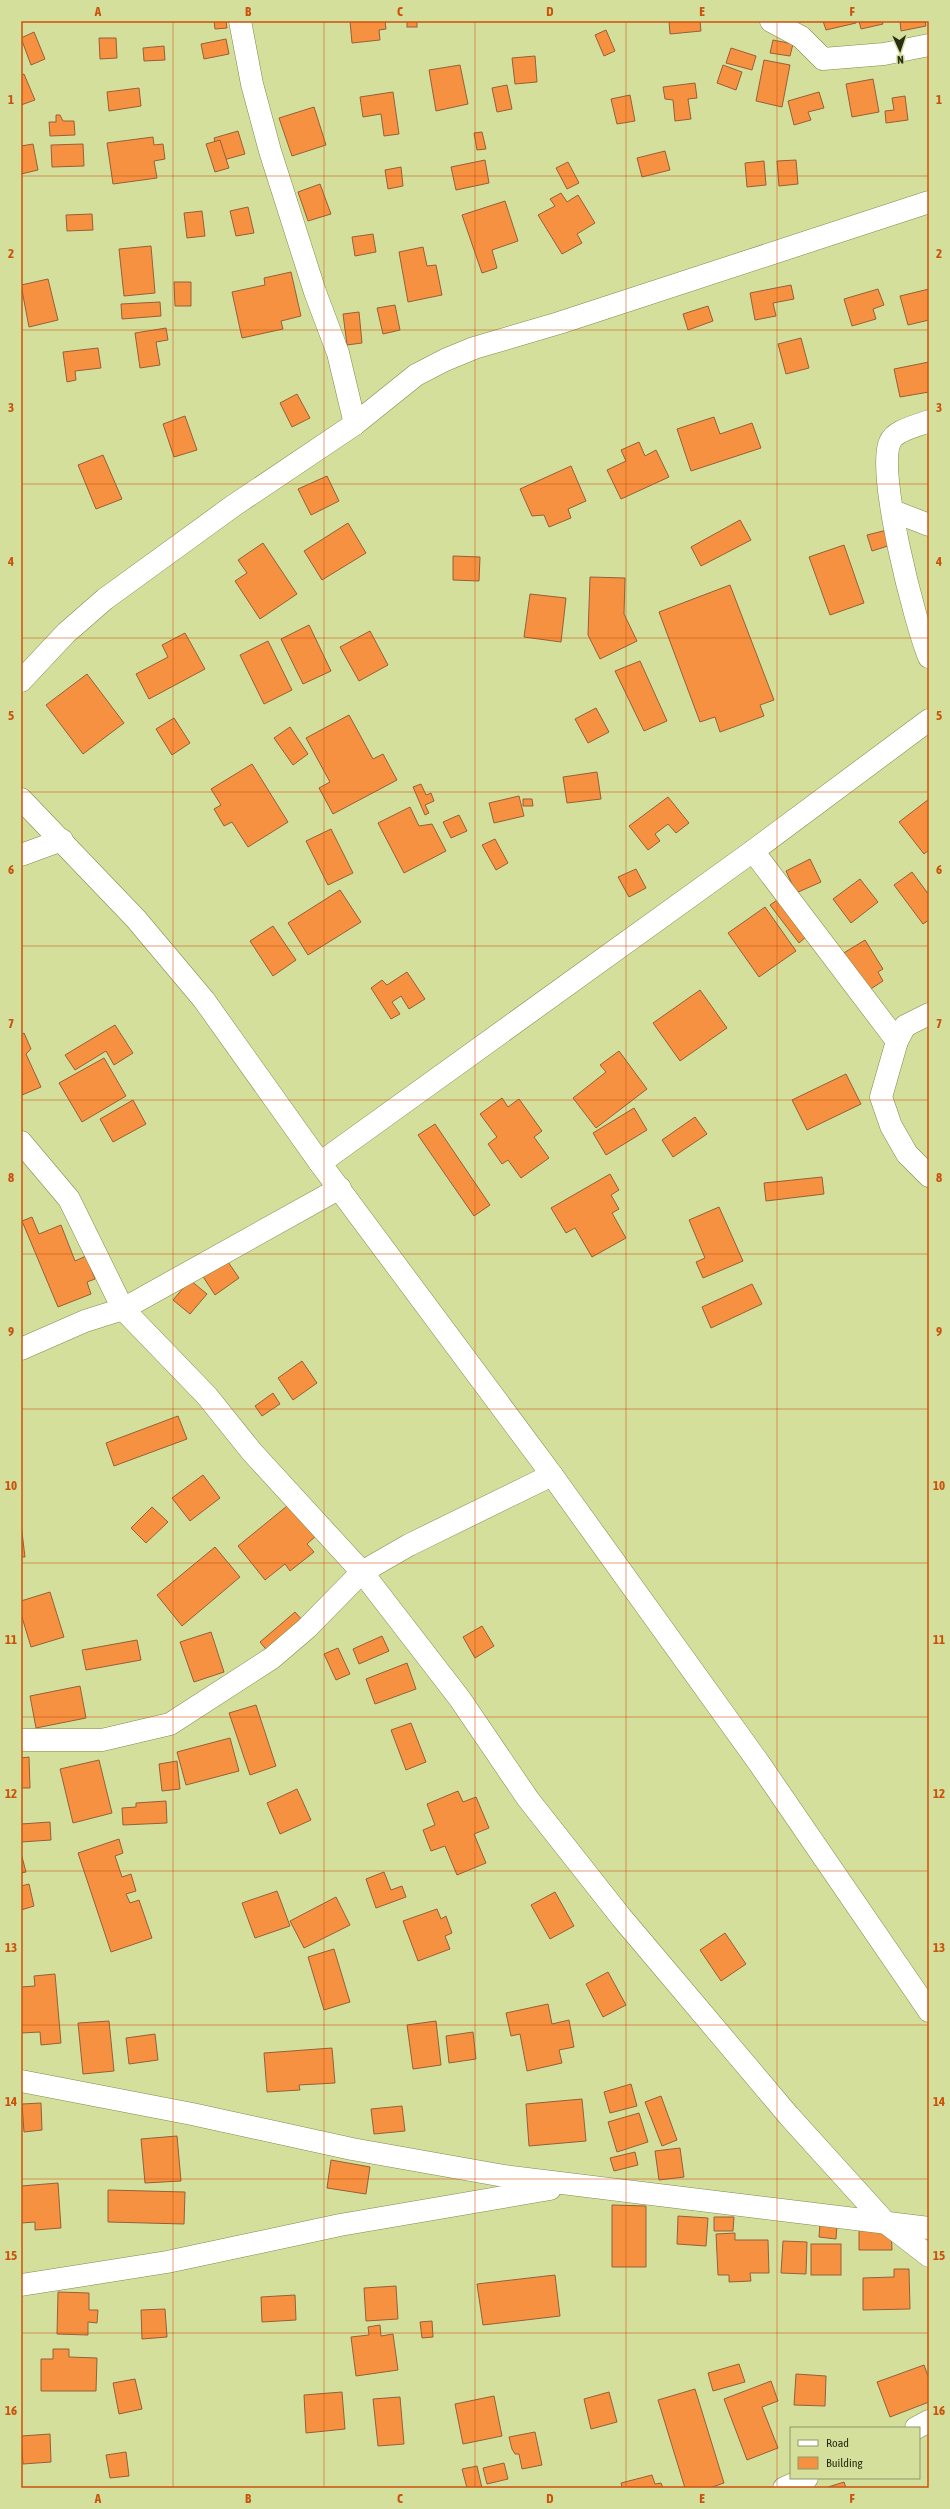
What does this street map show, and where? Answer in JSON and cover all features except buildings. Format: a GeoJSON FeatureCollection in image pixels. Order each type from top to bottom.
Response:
{"type":"FeatureCollection","features":[{"type":"Feature","properties":{"kind":"street"},"geometry":{"type":"LineString","coordinates":[[240,21],[252,84],[270,151],[315,292],[338,353],[355,424]]}},
{"type":"Feature","properties":{"kind":"street"},"geometry":{"type":"LineString","coordinates":[[771,21],[801,37],[823,59],[884,54],[929,45]]}},
{"type":"Feature","properties":{"kind":"street"},"geometry":{"type":"LineString","coordinates":[[21,681],[66,633],[105,599],[233,506],[355,424],[416,375],[445,360],[474,348],[559,323],[929,202]]}},
{"type":"Feature","properties":{"kind":"street"},"geometry":{"type":"LineString","coordinates":[[929,421],[898,433],[890,440],[885,454],[886,471],[893,511],[914,609],[929,657]]}},
{"type":"Feature","properties":{"kind":"street"},"geometry":{"type":"LineString","coordinates":[[893,511],[929,525]]}},
{"type":"Feature","properties":{"kind":"street"},"geometry":{"type":"LineString","coordinates":[[320,1163],[753,851],[929,720]]}},
{"type":"Feature","properties":{"kind":"street"},"geometry":{"type":"LineString","coordinates":[[21,799],[62,840],[136,919],[204,1000],[320,1163],[552,1475],[759,1763],[929,2011]]}},
{"type":"Feature","properties":{"kind":"street"},"geometry":{"type":"LineString","coordinates":[[21,855],[62,840]]}},
{"type":"Feature","properties":{"kind":"street"},"geometry":{"type":"LineString","coordinates":[[753,851],[897,1041]]}},
{"type":"Feature","properties":{"kind":"street"},"geometry":{"type":"LineString","coordinates":[[929,1014],[905,1026],[897,1041],[881,1097],[891,1126],[906,1154],[929,1176]]}},
{"type":"Feature","properties":{"kind":"street"},"geometry":{"type":"LineString","coordinates":[[21,1142],[69,1199],[124,1309],[207,1396],[252,1452],[362,1572],[460,1700],[528,1799],[621,1917],[789,2116],[885,2222],[929,2256]]}},
{"type":"Feature","properties":{"kind":"street"},"geometry":{"type":"LineString","coordinates":[[21,1349],[85,1320],[124,1309],[340,1188]]}},
{"type":"Feature","properties":{"kind":"street"},"geometry":{"type":"LineString","coordinates":[[21,1740],[102,1740],[170,1724],[272,1658],[307,1628],[362,1572],[409,1545],[552,1475]]}},
{"type":"Feature","properties":{"kind":"street"},"geometry":{"type":"LineString","coordinates":[[21,2081],[352,2149],[504,2176],[929,2228]]}},
{"type":"Feature","properties":{"kind":"street"},"geometry":{"type":"LineString","coordinates":[[21,2285],[167,2262],[340,2225],[572,2185]]}},
{"type":"Feature","properties":{"kind":"street"},"geometry":{"type":"LineString","coordinates":[[918,2427],[929,2421]]}},
{"type":"Feature","properties":{"kind":"street"},"geometry":{"type":"LineString","coordinates":[[784,2488],[805,2479]]}}]}
